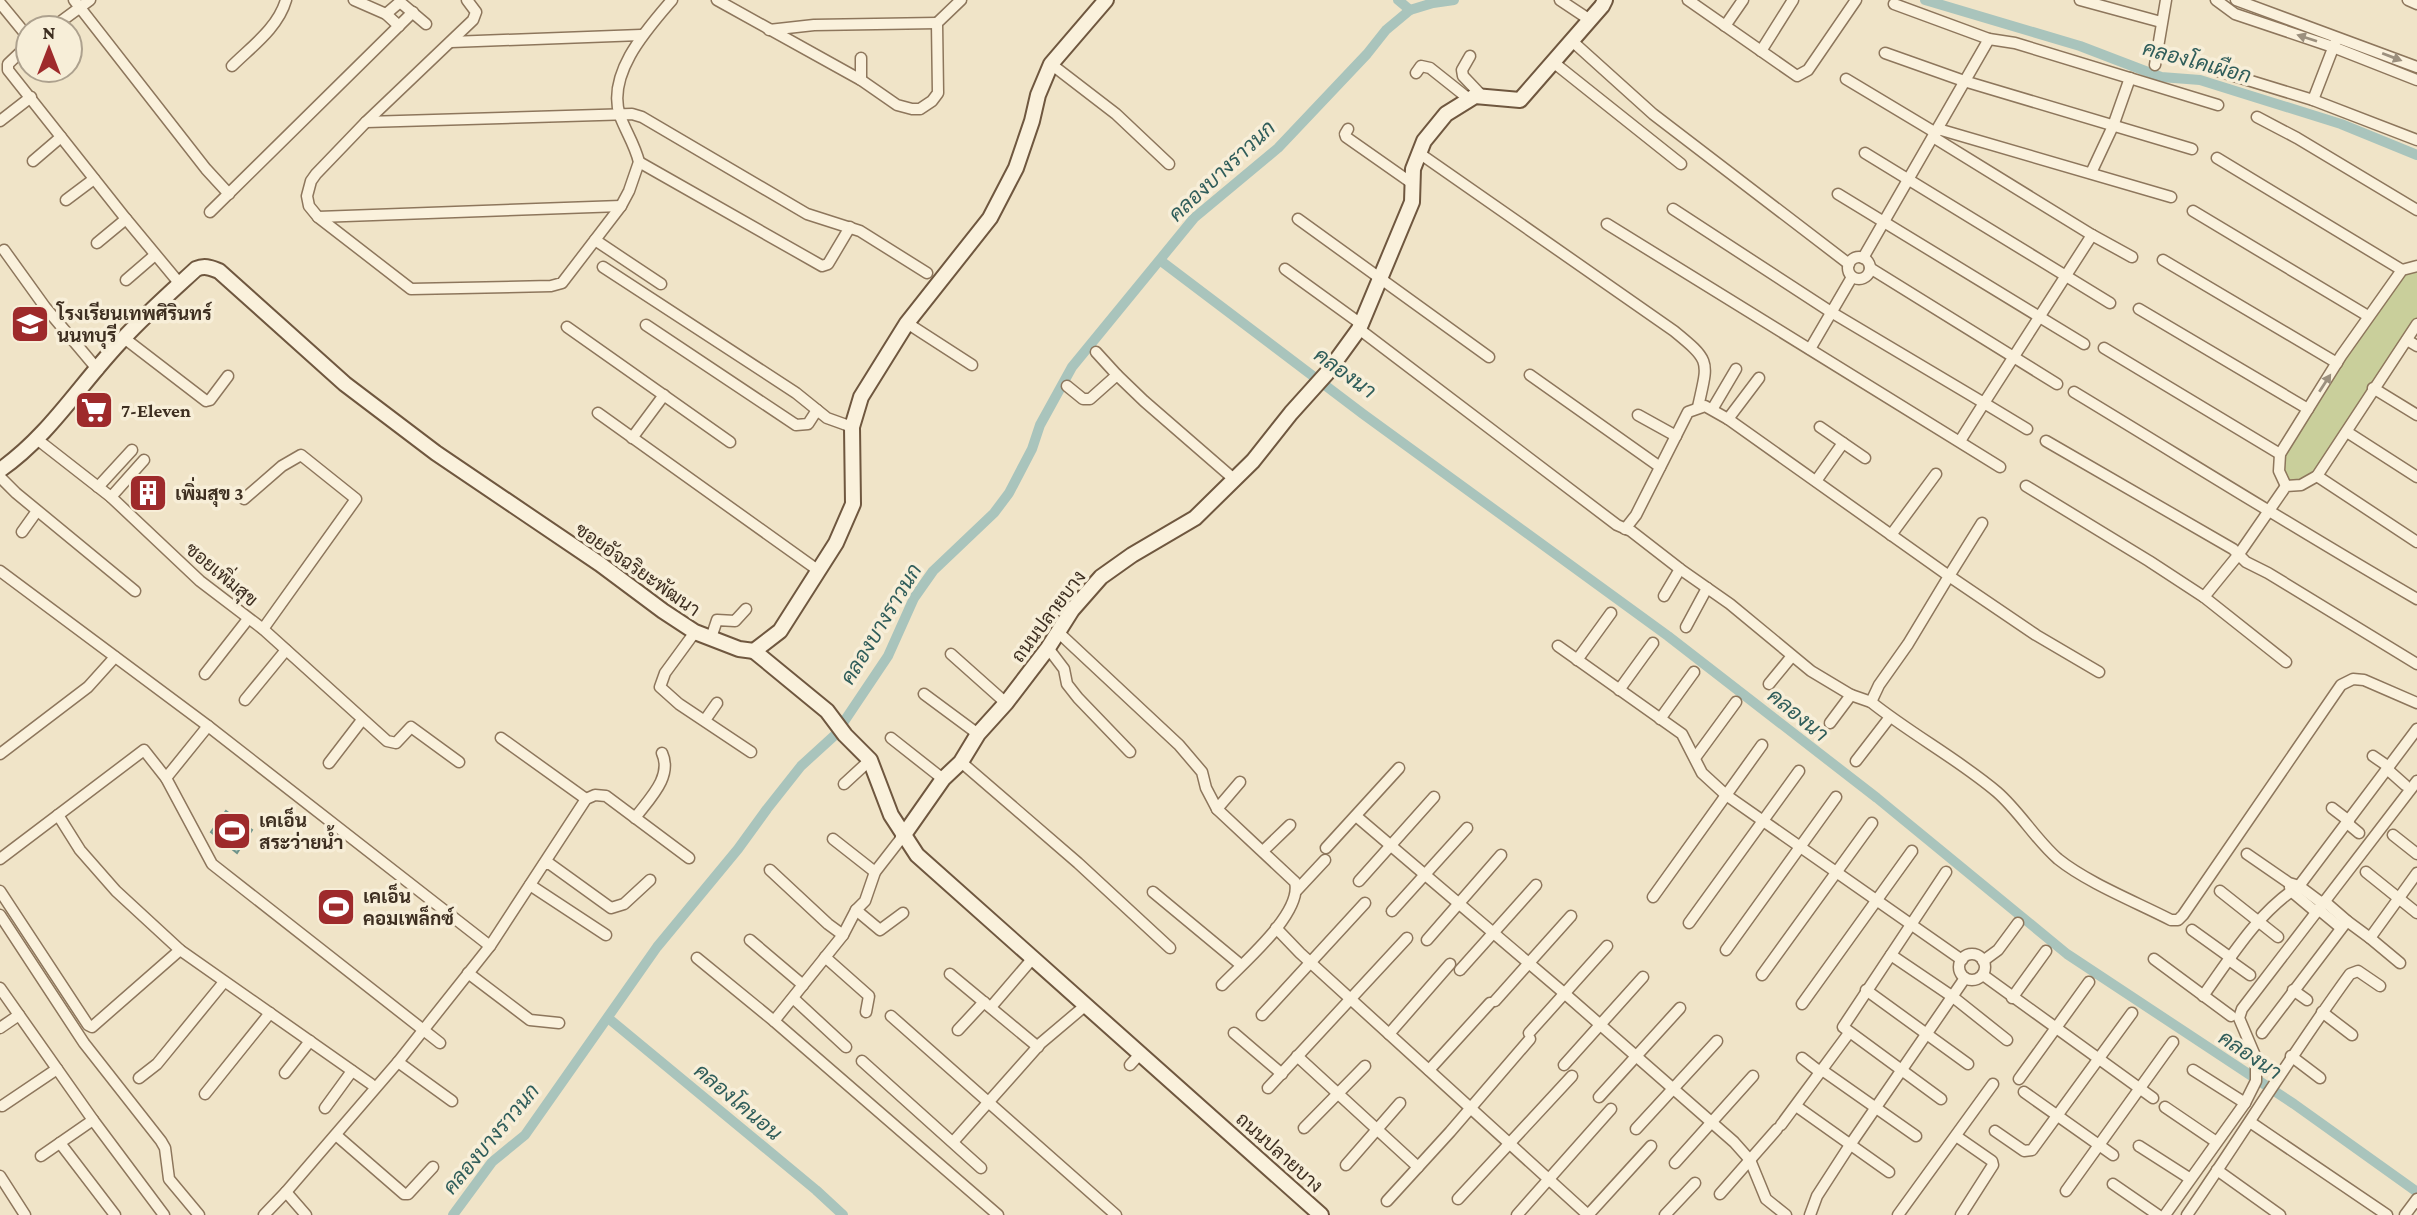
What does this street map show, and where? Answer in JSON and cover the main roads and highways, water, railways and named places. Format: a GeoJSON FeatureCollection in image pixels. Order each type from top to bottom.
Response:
{"type":"FeatureCollection","features":[{"type":"Feature","properties":{"kind":"water","name":"เคเอ็น สระว่ายน้ำ"},"geometry":{"type":"Polygon","coordinates":[[[226,811],[252,830],[237,853],[211,832],[226,811]]]}},
{"type":"Feature","properties":{"kind":"waterway"},"geometry":{"type":"LineString","coordinates":[[1398,0],[1410,10]]}},
{"type":"Feature","properties":{"kind":"waterway","name":"คลองบางราวนก"},"geometry":{"type":"LineString","coordinates":[[453,1215],[492,1162],[525,1135],[657,947],[738,849],[801,766],[835,735],[888,656],[914,598],[933,571],[994,513],[1009,493],[1032,449],[1040,425],[1072,367],[1194,218],[1278,148],[1367,54],[1386,30],[1410,10],[1454,0]]}},
{"type":"Feature","properties":{"kind":"waterway","name":"คลองโคเผือก"},"geometry":{"type":"LineString","coordinates":[[1925,0],[2080,46],[2161,77],[2200,80],[2341,124],[2417,155]]}},
{"type":"Feature","properties":{"kind":"waterway","name":"คลองนา"},"geometry":{"type":"LineString","coordinates":[[1161,261],[1363,414],[1668,636],[1877,798],[2067,954],[2294,1104],[2417,1192]]}},
{"type":"Feature","properties":{"kind":"waterway","name":"คลองโคนอน"},"geometry":{"type":"LineString","coordinates":[[608,1018],[843,1215]]}},
{"type":"Feature","properties":{"kind":"place","name":"โรงเรียนเทพศิรินทร์ นนทบุรี"},"geometry":{"type":"Point","coordinates":[30,324]}},
{"type":"Feature","properties":{"kind":"place","name":"7-Eleven"},"geometry":{"type":"Point","coordinates":[94,410]}},
{"type":"Feature","properties":{"kind":"place","name":"เพิ่มสุข 3"},"geometry":{"type":"Point","coordinates":[148,493]}},
{"type":"Feature","properties":{"kind":"place","name":"เคเอ็น สระว่ายน้ำ"},"geometry":{"type":"Point","coordinates":[232,831]}},
{"type":"Feature","properties":{"kind":"place","name":"เคเอ็น คอมเพล็กซ์"},"geometry":{"type":"Point","coordinates":[336,907]}}]}
